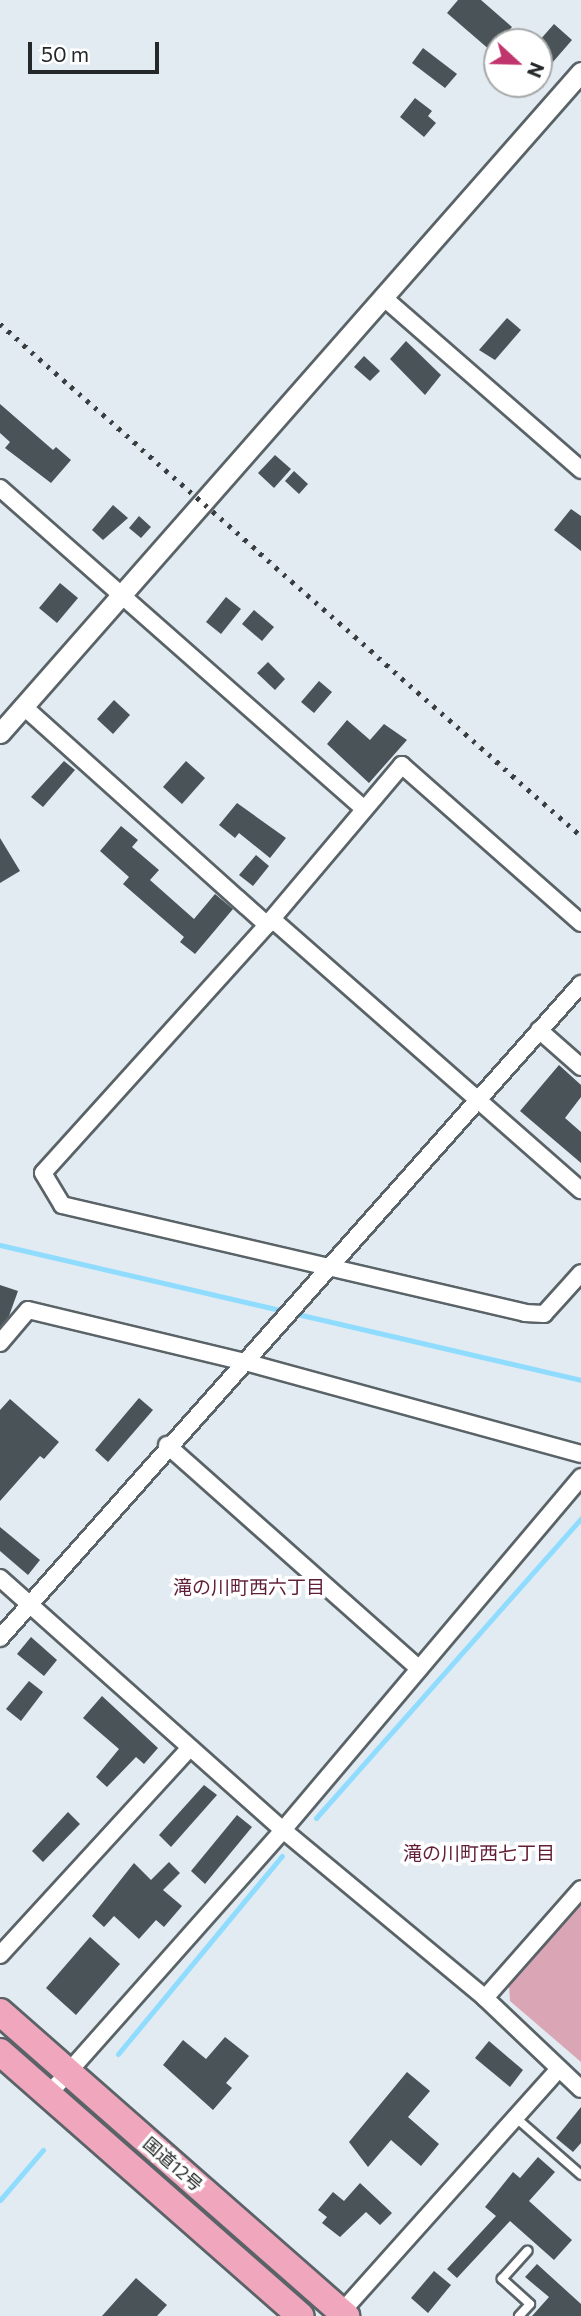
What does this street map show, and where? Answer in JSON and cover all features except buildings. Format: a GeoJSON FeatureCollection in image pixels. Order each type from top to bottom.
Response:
{"type":"FeatureCollection","features":[{"type":"Feature","properties":{"kind":"highway","name":"国道12号"},"geometry":{"type":"LineString","coordinates":[[0,2012],[342,2315]]}},
{"type":"Feature","properties":{"kind":"highway","name":"国道12号"},"geometry":{"type":"LineString","coordinates":[[0,2053],[300,2316]]}},
{"type":"Feature","properties":{"kind":"street"},"geometry":{"type":"LineString","coordinates":[[0,733],[581,72]]}},
{"type":"Feature","properties":{"kind":"street"},"geometry":{"type":"LineString","coordinates":[[383,297],[581,470]]}},
{"type":"Feature","properties":{"kind":"street"},"geometry":{"type":"LineString","coordinates":[[0,488],[363,808]]}},
{"type":"Feature","properties":{"kind":"street"},"geometry":{"type":"LineString","coordinates":[[23,706],[269,922],[581,1189]]}},
{"type":"Feature","properties":{"kind":"street"},"geometry":{"type":"LineString","coordinates":[[581,923],[402,765],[269,922],[43,1173],[62,1205],[326,1269],[544,1314],[581,1273]]}},
{"type":"Feature","properties":{"kind":"street"},"geometry":{"type":"LineString","coordinates":[[0,1638],[167,1445],[245,1362],[475,1099],[581,984]]}},
{"type":"Feature","properties":{"kind":"street"},"geometry":{"type":"LineString","coordinates":[[538,1030],[581,1068]]}},
{"type":"Feature","properties":{"kind":"street"},"geometry":{"type":"LineString","coordinates":[[0,1343],[29,1310],[245,1362],[581,1454]]}},
{"type":"Feature","properties":{"kind":"street"},"geometry":{"type":"LineString","coordinates":[[167,1445],[419,1669]]}},
{"type":"Feature","properties":{"kind":"street"},"geometry":{"type":"LineString","coordinates":[[48,2095],[284,1830],[581,1477]]}},
{"type":"Feature","properties":{"kind":"street"},"geometry":{"type":"LineString","coordinates":[[0,1577],[284,1830],[485,1998],[581,2090]]}},
{"type":"Feature","properties":{"kind":"street"},"geometry":{"type":"LineString","coordinates":[[0,1955],[190,1748]]}},
{"type":"Feature","properties":{"kind":"street"},"geometry":{"type":"LineString","coordinates":[[485,1998],[581,1889]]}},
{"type":"Feature","properties":{"kind":"street"},"geometry":{"type":"LineString","coordinates":[[342,2315],[558,2070]]}},
{"type":"Feature","properties":{"kind":"lane"},"geometry":{"type":"LineString","coordinates":[[516,2118],[581,2175]]}},
{"type":"Feature","properties":{"kind":"lane"},"geometry":{"type":"LineString","coordinates":[[519,2316],[530,2304],[502,2279],[527,2251]]}},
{"type":"Feature","properties":{"kind":"shaded area"},"geometry":{"type":"Polygon","coordinates":[[[581,1904],[581,2062],[510,2001],[509,1985],[581,1904]]]}},
{"type":"Feature","properties":{"kind":"waterway"},"geometry":{"type":"LineString","coordinates":[[0,1245],[581,1380]]}},
{"type":"Feature","properties":{"kind":"waterway"},"geometry":{"type":"LineString","coordinates":[[316,1818],[581,1518]]}},
{"type":"Feature","properties":{"kind":"waterway"},"geometry":{"type":"LineString","coordinates":[[118,2054],[282,1856]]}},
{"type":"Feature","properties":{"kind":"waterway"},"geometry":{"type":"LineString","coordinates":[[0,2200],[43,2150]]}},
{"type":"Feature","properties":{"kind":"railway"},"geometry":{"type":"LineString","coordinates":[[0,324],[581,836]]}},
{"type":"Feature","properties":{"kind":"district","name":"滝の川町西六丁目"},"geometry":{"type":"Point","coordinates":[249,1587]}},
{"type":"Feature","properties":{"kind":"district","name":"滝の川町西七丁目"},"geometry":{"type":"Point","coordinates":[479,1853]}}]}
